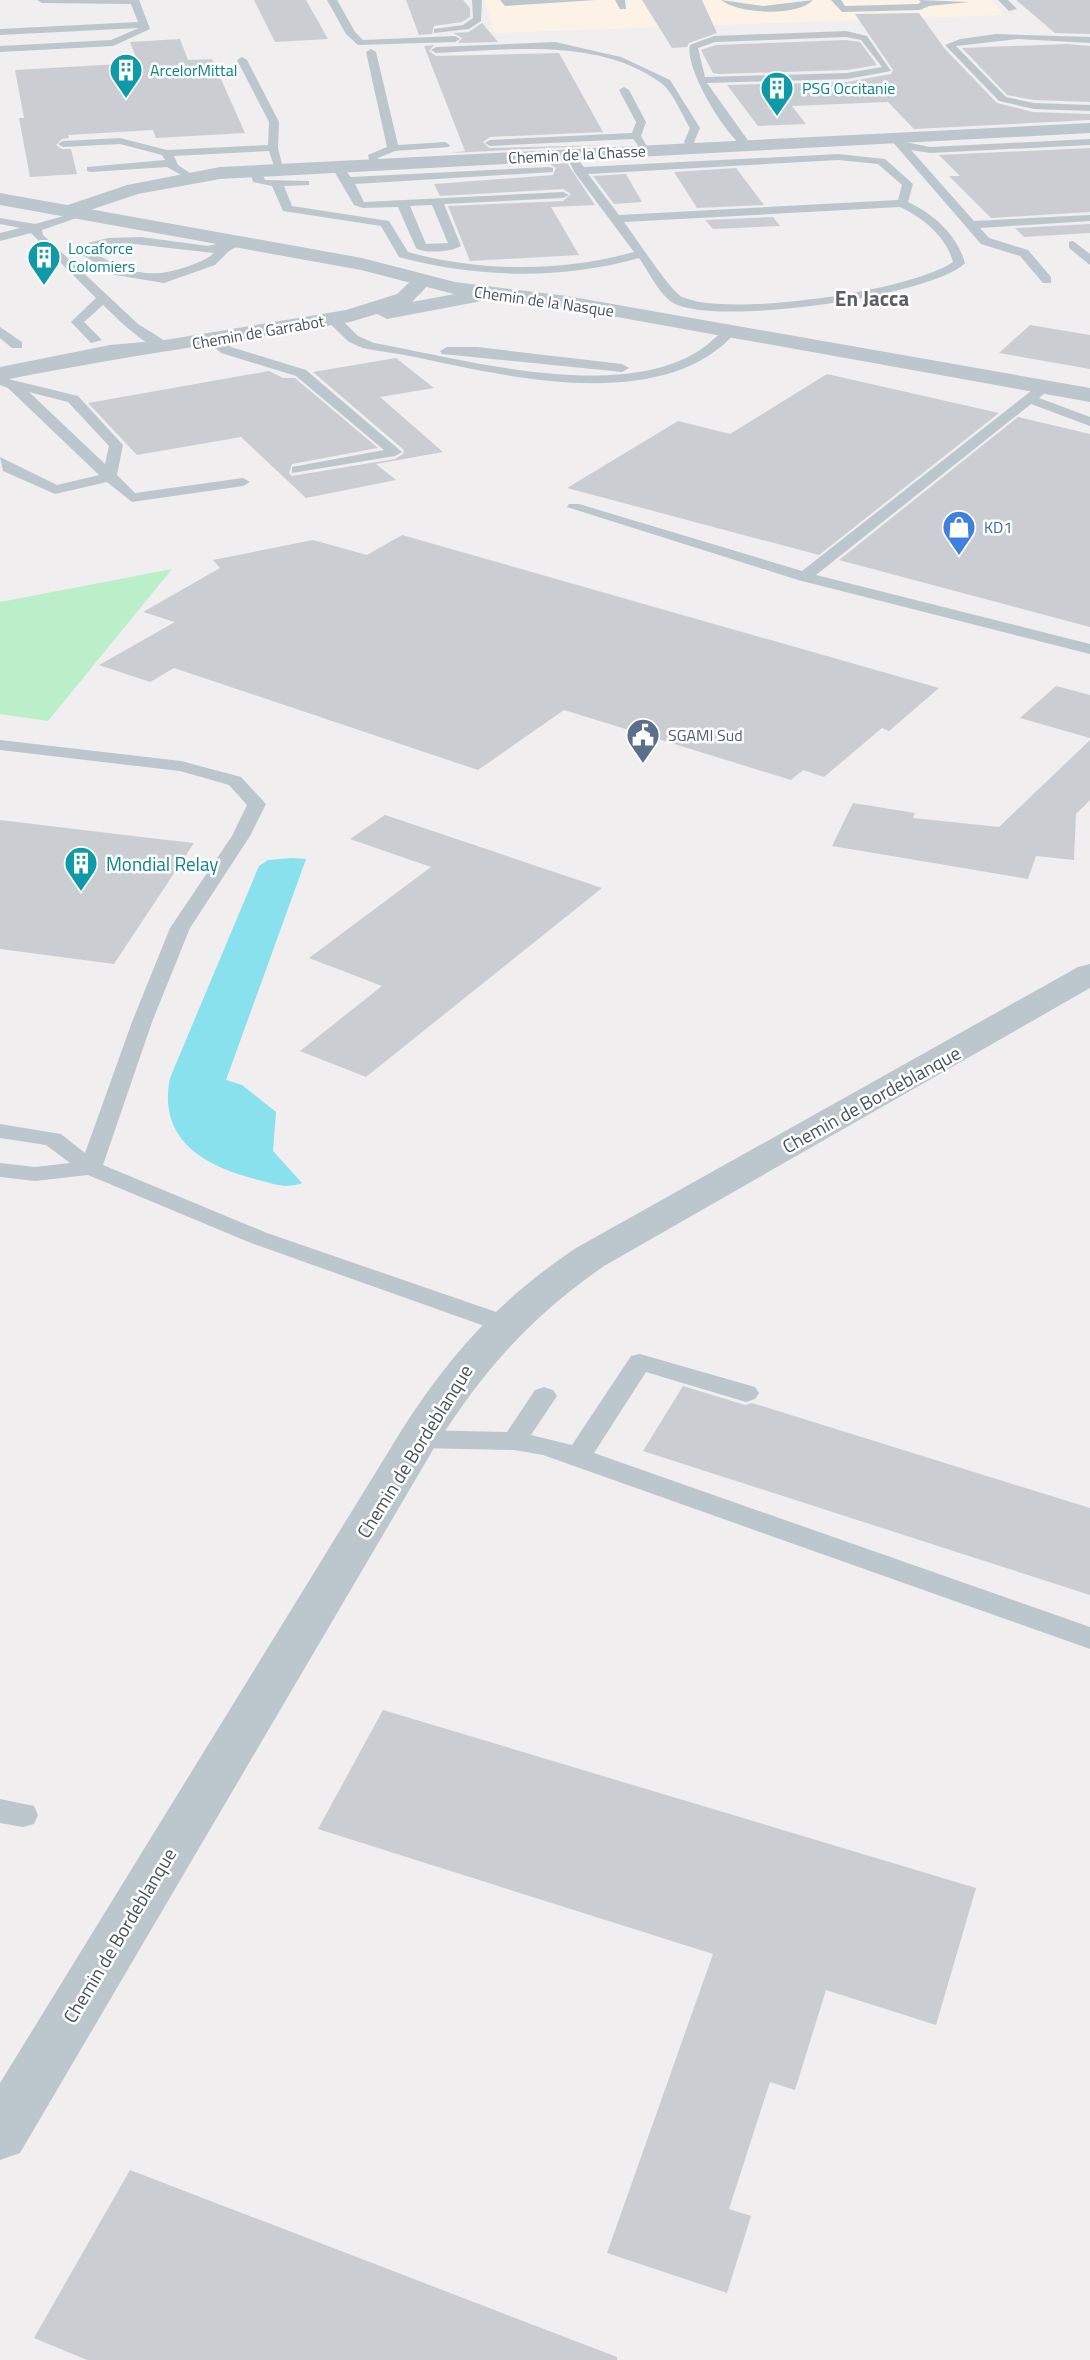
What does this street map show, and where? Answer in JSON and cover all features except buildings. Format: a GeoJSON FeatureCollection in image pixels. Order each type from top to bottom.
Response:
{"type":"FeatureCollection","features":[{"type":"Feature","properties":{"kind":"street","name":"Chemin de la Chasse"},"geometry":{"type":"LineString","coordinates":[[75,213],[134,189],[190,177],[256,171],[278,177],[343,174],[375,165],[574,163],[642,143],[694,148],[898,141],[1090,128]]}},
{"type":"Feature","properties":{"kind":"street","name":"Chemin de la Nasque"},"geometry":{"type":"LineString","coordinates":[[0,199],[232,245],[394,271],[422,281],[488,294],[567,302],[731,331],[1039,393],[1090,395]]}},
{"type":"Feature","properties":{"kind":"street","name":"Chemin de Garrabot"},"geometry":{"type":"LineString","coordinates":[[341,318],[404,298],[422,281]]}},
{"type":"Feature","properties":{"kind":"street","name":"Chemin de Garrabot"},"geometry":{"type":"LineString","coordinates":[[3,379],[110,361],[165,347],[341,318],[375,316],[488,294]]}},
{"type":"Feature","properties":{"kind":"street","name":"Chemin de Bordeblanque"},"geometry":{"type":"LineString","coordinates":[[0,2134],[418,1439],[465,1368],[502,1323],[554,1280],[590,1257],[1090,974]]}},
{"type":"Feature","properties":{"kind":"lane"},"geometry":{"type":"LineString","coordinates":[[0,49],[113,43],[145,29],[135,1],[41,0]]}},
{"type":"Feature","properties":{"kind":"lane"},"geometry":{"type":"LineString","coordinates":[[332,0],[349,29],[361,43],[482,38]]}},
{"type":"Feature","properties":{"kind":"lane"},"geometry":{"type":"LineString","coordinates":[[349,29],[385,33],[466,27],[478,19],[477,0]]}},
{"type":"Feature","properties":{"kind":"lane"},"geometry":{"type":"LineString","coordinates":[[726,0],[737,5],[759,7],[803,5],[808,0]]}},
{"type":"Feature","properties":{"kind":"lane"},"geometry":{"type":"LineString","coordinates":[[836,0],[842,9],[920,6],[926,2],[964,2],[962,0]]}},
{"type":"Feature","properties":{"kind":"lane"},"geometry":{"type":"LineString","coordinates":[[1003,0],[1013,9]]}},
{"type":"Feature","properties":{"kind":"lane"},"geometry":{"type":"LineString","coordinates":[[505,2],[592,1]]}},
{"type":"Feature","properties":{"kind":"lane"},"geometry":{"type":"LineString","coordinates":[[65,11],[137,7]]}},
{"type":"Feature","properties":{"kind":"lane"},"geometry":{"type":"LineString","coordinates":[[0,32],[144,24]]}},
{"type":"Feature","properties":{"kind":"lane"},"geometry":{"type":"LineString","coordinates":[[703,80],[847,76],[888,69],[864,38],[856,36],[714,39],[693,47],[692,60],[703,80],[747,146]]}},
{"type":"Feature","properties":{"kind":"lane"},"geometry":{"type":"LineString","coordinates":[[1088,110],[1034,106],[1003,99],[950,45],[963,40],[1058,36],[1090,40]]}},
{"type":"Feature","properties":{"kind":"lane"},"geometry":{"type":"LineString","coordinates":[[436,50],[555,45],[618,59],[666,82],[695,128],[689,142],[694,148]]}},
{"type":"Feature","properties":{"kind":"lane"},"geometry":{"type":"LineString","coordinates":[[371,52],[393,148]]}},
{"type":"Feature","properties":{"kind":"lane"},"geometry":{"type":"LineString","coordinates":[[242,60],[274,122],[273,148],[287,209],[385,223],[403,254],[440,263],[494,268],[575,265],[611,262],[642,253]]}},
{"type":"Feature","properties":{"kind":"lane"},"geometry":{"type":"LineString","coordinates":[[490,143],[642,143],[641,122],[624,90]]}},
{"type":"Feature","properties":{"kind":"lane"},"geometry":{"type":"LineString","coordinates":[[63,144],[120,141],[155,150],[169,158],[190,177]]}},
{"type":"Feature","properties":{"kind":"lane"},"geometry":{"type":"LineString","coordinates":[[898,141],[930,150],[1090,142]]}},
{"type":"Feature","properties":{"kind":"lane"},"geometry":{"type":"LineString","coordinates":[[898,141],[985,241],[1024,253],[1047,280]]}},
{"type":"Feature","properties":{"kind":"lane"},"geometry":{"type":"LineString","coordinates":[[375,165],[372,157],[393,148],[445,145]]}},
{"type":"Feature","properties":{"kind":"lane"},"geometry":{"type":"LineString","coordinates":[[91,169],[273,148]]}},
{"type":"Feature","properties":{"kind":"lane"},"geometry":{"type":"LineString","coordinates":[[84,155],[155,150]]}},
{"type":"Feature","properties":{"kind":"lane"},"geometry":{"type":"LineString","coordinates":[[574,163],[861,158],[881,161],[907,184],[908,190],[902,203]]}},
{"type":"Feature","properties":{"kind":"lane"},"geometry":{"type":"LineString","coordinates":[[574,163],[616,219],[678,301],[717,308],[829,300],[933,279],[957,267],[959,254],[925,214],[902,203],[616,219]]}},
{"type":"Feature","properties":{"kind":"lane"},"geometry":{"type":"LineString","coordinates":[[549,170],[343,174],[360,204],[563,195]]}},
{"type":"Feature","properties":{"kind":"lane"},"geometry":{"type":"LineString","coordinates":[[278,177],[306,183]]}},
{"type":"Feature","properties":{"kind":"lane"},"geometry":{"type":"LineString","coordinates":[[403,204],[422,248],[455,246],[437,202]]}},
{"type":"Feature","properties":{"kind":"lane"},"geometry":{"type":"LineString","coordinates":[[0,237],[75,213]]}},
{"type":"Feature","properties":{"kind":"lane"},"geometry":{"type":"LineString","coordinates":[[969,225],[1090,218]]}},
{"type":"Feature","properties":{"kind":"lane"},"geometry":{"type":"LineString","coordinates":[[0,221],[35,228]]}},
{"type":"Feature","properties":{"kind":"lane"},"geometry":{"type":"LineString","coordinates":[[35,228],[38,236],[133,327],[165,347]]}},
{"type":"Feature","properties":{"kind":"lane"},"geometry":{"type":"LineString","coordinates":[[125,238],[192,250],[232,245],[211,262],[164,279],[136,277],[119,272],[87,254],[87,250],[101,242],[125,238]]}},
{"type":"Feature","properties":{"kind":"lane"},"geometry":{"type":"LineString","coordinates":[[1073,245],[1090,261]]}},
{"type":"Feature","properties":{"kind":"lane"},"geometry":{"type":"LineString","coordinates":[[96,340],[77,322],[103,298]]}},
{"type":"Feature","properties":{"kind":"lane"},"geometry":{"type":"LineString","coordinates":[[341,318],[359,343],[633,377],[684,362],[719,345],[731,331]]}},
{"type":"Feature","properties":{"kind":"lane"},"geometry":{"type":"LineString","coordinates":[[0,331],[17,345]]}},
{"type":"Feature","properties":{"kind":"lane"},"geometry":{"type":"LineString","coordinates":[[214,339],[226,350],[301,373],[395,452],[297,470]]}},
{"type":"Feature","properties":{"kind":"lane"},"geometry":{"type":"LineString","coordinates":[[402,350],[477,351],[629,369],[660,369]]}},
{"type":"Feature","properties":{"kind":"lane"},"geometry":{"type":"LineString","coordinates":[[3,379],[73,399],[116,445],[109,477]]}},
{"type":"Feature","properties":{"kind":"lane"},"geometry":{"type":"LineString","coordinates":[[3,379],[132,498],[243,482]]}},
{"type":"Feature","properties":{"kind":"lane"},"geometry":{"type":"LineString","coordinates":[[804,577],[1039,393],[1090,422]]}},
{"type":"Feature","properties":{"kind":"lane"},"geometry":{"type":"LineString","coordinates":[[0,461],[8,468],[55,489],[109,477]]}},
{"type":"Feature","properties":{"kind":"lane"},"geometry":{"type":"LineString","coordinates":[[574,507],[804,577],[1090,649]]}},
{"type":"Feature","properties":{"kind":"lane"},"geometry":{"type":"LineString","coordinates":[[0,746],[181,766],[235,782],[257,804],[241,836],[180,928],[142,1022],[91,1168]]}},
{"type":"Feature","properties":{"kind":"lane"},"geometry":{"type":"LineString","coordinates":[[0,1131],[53,1139],[91,1168],[260,1238],[502,1323]]}},
{"type":"Feature","properties":{"kind":"lane"},"geometry":{"type":"LineString","coordinates":[[0,1170],[34,1174],[91,1168]]}},
{"type":"Feature","properties":{"kind":"lane"},"geometry":{"type":"LineString","coordinates":[[577,1458],[640,1362],[746,1393]]}},
{"type":"Feature","properties":{"kind":"lane"},"geometry":{"type":"LineString","coordinates":[[514,1441],[544,1396]]}},
{"type":"Feature","properties":{"kind":"lane"},"geometry":{"type":"LineString","coordinates":[[418,1439],[514,1441],[547,1446],[1090,1639]]}},
{"type":"Feature","properties":{"kind":"shaded area"},"geometry":{"type":"Polygon","coordinates":[[[485,0],[991,0],[1004,15],[494,33],[485,0]]]}},
{"type":"Feature","properties":{"kind":"green space"},"geometry":{"type":"Polygon","coordinates":[[[172,569],[48,721],[0,714],[0,602],[172,569]]]}},
{"type":"Feature","properties":{"kind":"water"},"geometry":{"type":"Polygon","coordinates":[[[306,859],[226,1080],[242,1085],[276,1112],[273,1151],[302,1183],[286,1186],[239,1174],[204,1159],[178,1135],[171,1119],[168,1100],[170,1078],[259,866],[268,860],[306,859]]]}},
{"type":"Feature","properties":{"kind":"place","name":"ArcelorMittal"},"geometry":{"type":"Point","coordinates":[126,100]}},
{"type":"Feature","properties":{"kind":"place","name":"PSG Occitanie"},"geometry":{"type":"Point","coordinates":[777,118]}},
{"type":"Feature","properties":{"kind":"place","name":"Locaforce Colomiers"},"geometry":{"type":"Point","coordinates":[44,287]}},
{"type":"Feature","properties":{"kind":"place","name":"KD1"},"geometry":{"type":"Point","coordinates":[959,557]}},
{"type":"Feature","properties":{"kind":"place","name":"SGAMI Sud"},"geometry":{"type":"Point","coordinates":[643,765]}},
{"type":"Feature","properties":{"kind":"place","name":"Mondial Relay"},"geometry":{"type":"Point","coordinates":[81,893]}},
{"type":"Feature","properties":{"kind":"district","name":"En Jacca"},"geometry":{"type":"Point","coordinates":[872,298]}}]}
